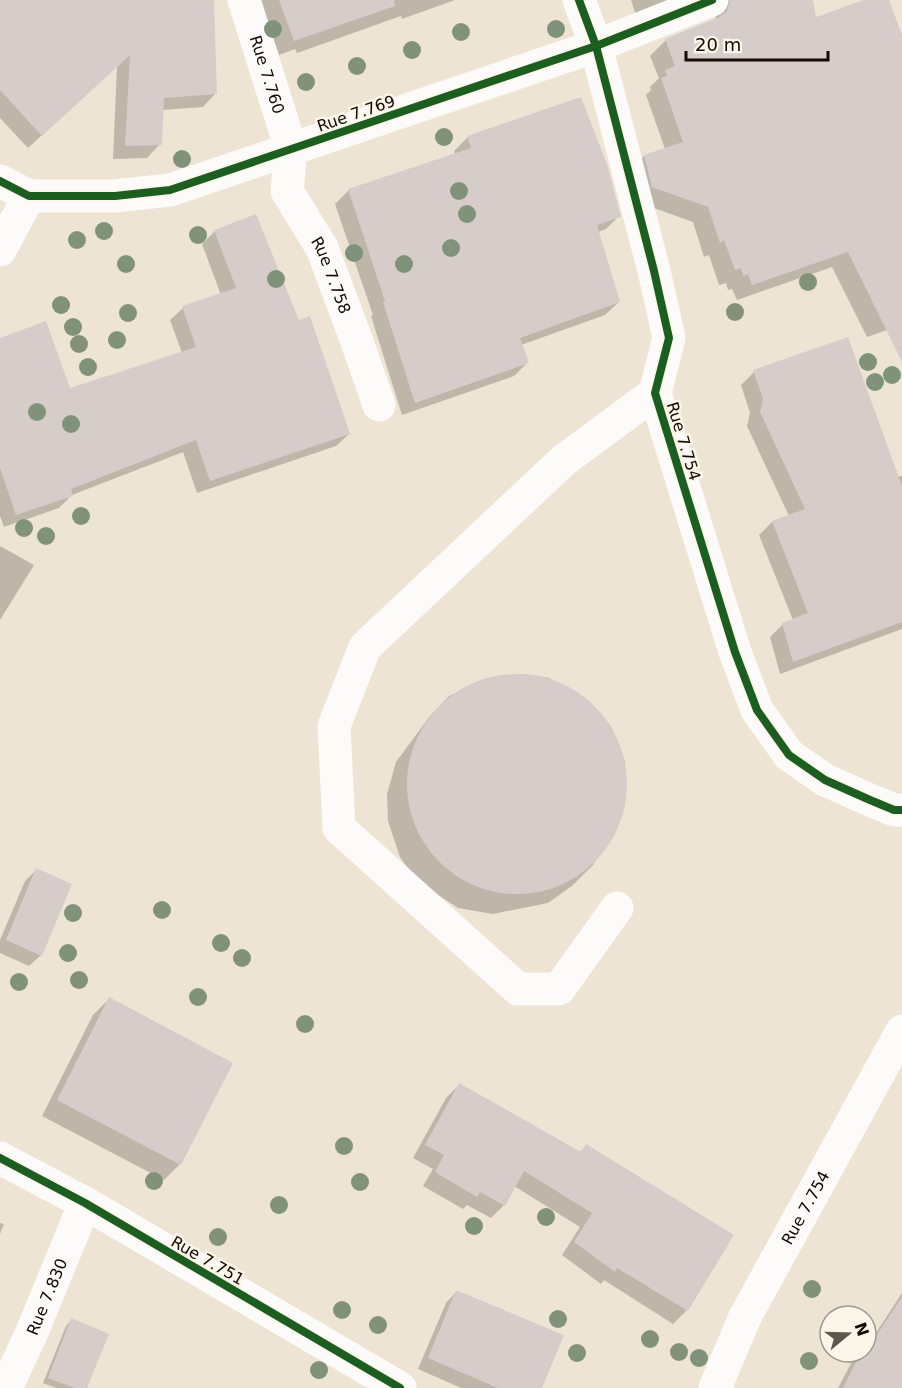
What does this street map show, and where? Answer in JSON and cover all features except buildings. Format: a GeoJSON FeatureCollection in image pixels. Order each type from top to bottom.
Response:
{"type":"FeatureCollection","features":[{"type":"Feature","properties":{"kind":"street","name":"Rue 7.760"},"geometry":{"type":"LineString","coordinates":[[244,0],[291,149]]}},
{"type":"Feature","properties":{"kind":"street","name":"Rue 7.754"},"geometry":{"type":"LineString","coordinates":[[579,0],[596,46],[669,338],[655,393],[735,652],[757,710],[789,755],[825,780],[894,810],[902,810]]}},
{"type":"Feature","properties":{"kind":"street","name":"Rue 7.769"},"geometry":{"type":"LineString","coordinates":[[0,181],[29,196],[115,196],[170,190],[596,46],[712,0]]}},
{"type":"Feature","properties":{"kind":"street","name":"Rue 7.758"},"geometry":{"type":"LineString","coordinates":[[291,149],[287,191],[322,248],[379,405]]}},
{"type":"Feature","properties":{"kind":"street"},"geometry":{"type":"LineString","coordinates":[[0,250],[29,196]]}},
{"type":"Feature","properties":{"kind":"street"},"geometry":{"type":"LineString","coordinates":[[617,908],[559,990],[518,989],[339,828],[334,726],[365,646],[564,460],[655,393]]}},
{"type":"Feature","properties":{"kind":"street","name":"Rue 7.754"},"geometry":{"type":"LineString","coordinates":[[715,1388],[745,1317],[902,1030]]}},
{"type":"Feature","properties":{"kind":"street","name":"Rue 7.751"},"geometry":{"type":"LineString","coordinates":[[0,1158],[85,1203],[400,1388]]}},
{"type":"Feature","properties":{"kind":"street","name":"Rue 7.830"},"geometry":{"type":"LineString","coordinates":[[6,1388],[32,1332],[85,1203]]}},
{"type":"Feature","properties":{"kind":"cycle path"},"geometry":{"type":"LineString","coordinates":[[579,0],[596,46],[669,338],[655,393],[735,652],[757,710],[789,755],[825,780],[894,810],[902,810]]}},
{"type":"Feature","properties":{"kind":"cycle path"},"geometry":{"type":"LineString","coordinates":[[0,181],[29,196],[115,196],[170,190],[596,46],[712,0]]}},
{"type":"Feature","properties":{"kind":"cycle path"},"geometry":{"type":"LineString","coordinates":[[0,1158],[85,1203],[400,1388]]}}]}
